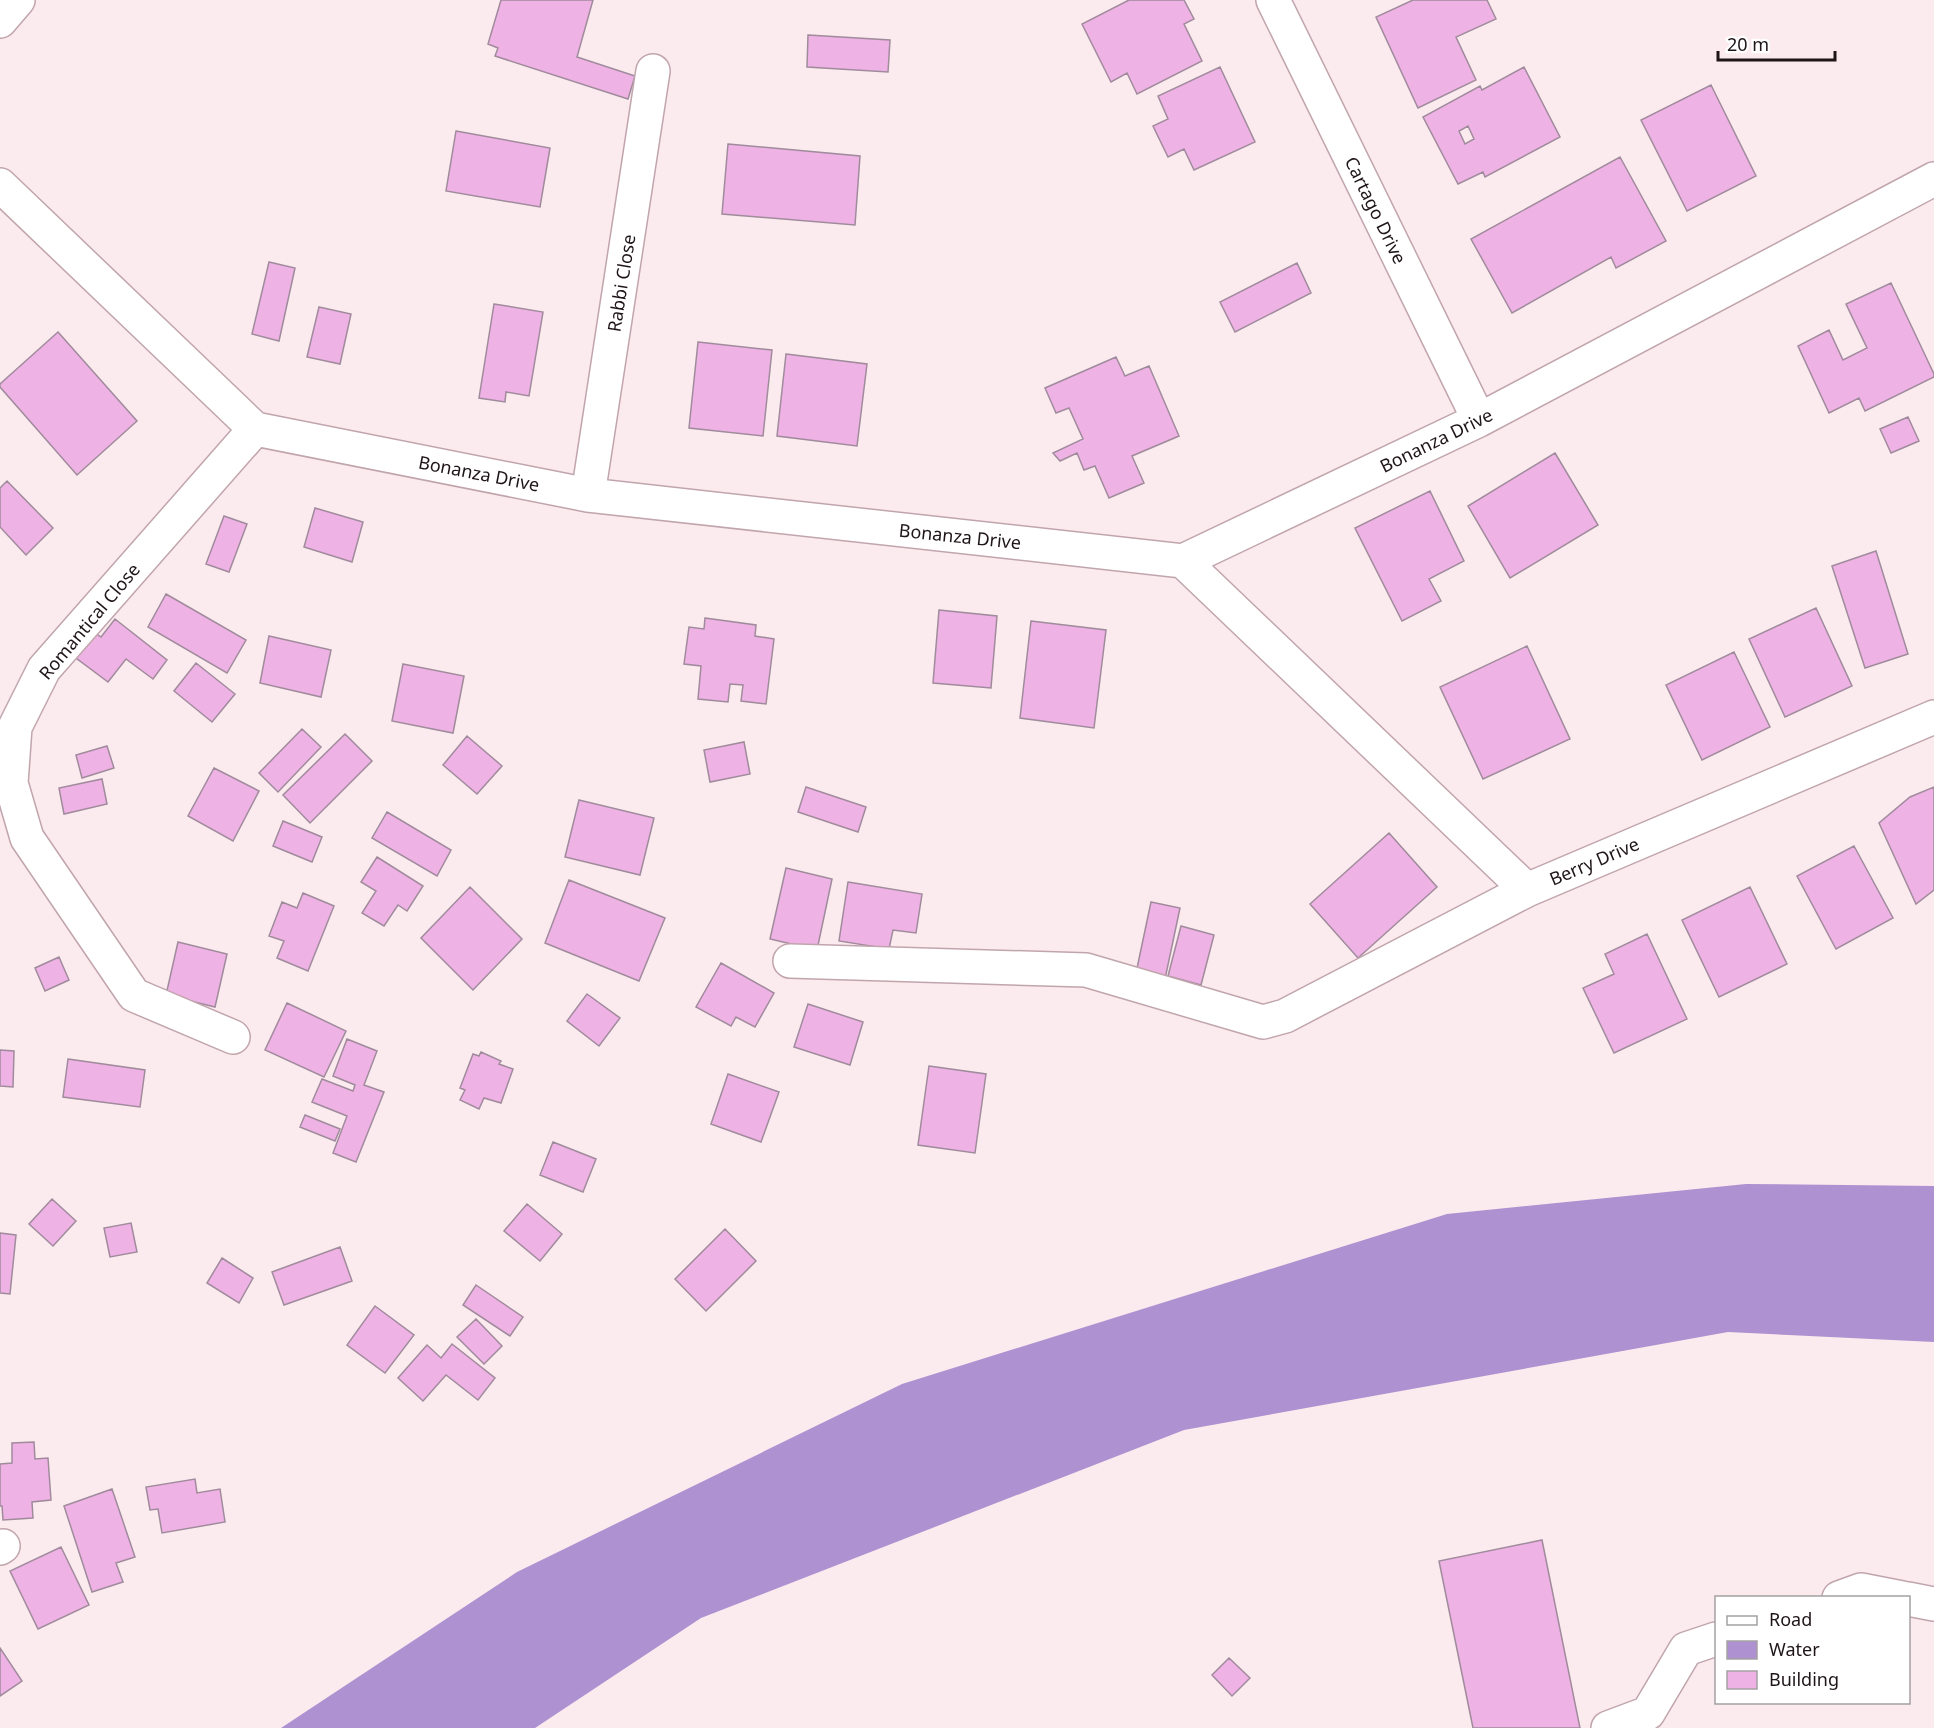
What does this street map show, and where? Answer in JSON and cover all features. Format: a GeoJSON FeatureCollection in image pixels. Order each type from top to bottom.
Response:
{"type":"FeatureCollection","features":[{"type":"Feature","properties":{"kind":"street"},"geometry":{"type":"LineString","coordinates":[[0,21],[18,0]]}},
{"type":"Feature","properties":{"kind":"street","name":"Cartago Drive"},"geometry":{"type":"LineString","coordinates":[[1273,0],[1479,420]]}},
{"type":"Feature","properties":{"kind":"street","name":"Rabbi Close"},"geometry":{"type":"LineString","coordinates":[[588,495],[653,71]]}},
{"type":"Feature","properties":{"kind":"street","name":"Bonanza Drive"},"geometry":{"type":"LineString","coordinates":[[255,429],[588,495],[1183,561],[1479,420],[1934,179]]}},
{"type":"Feature","properties":{"kind":"street"},"geometry":{"type":"LineString","coordinates":[[0,185],[255,429]]}},
{"type":"Feature","properties":{"kind":"street","name":"Romantical Close"},"geometry":{"type":"LineString","coordinates":[[234,1037],[134,995],[27,838],[11,783],[15,727],[44,669],[255,429]]}},
{"type":"Feature","properties":{"kind":"street"},"geometry":{"type":"LineString","coordinates":[[1183,561],[1527,890]]}},
{"type":"Feature","properties":{"kind":"street","name":"Berry Drive"},"geometry":{"type":"LineString","coordinates":[[790,960],[1086,970],[1263,1023],[1285,1016],[1527,890],[1934,717]]}},
{"type":"Feature","properties":{"kind":"street"},"geometry":{"type":"LineString","coordinates":[[1844,1596],[1861,1590],[1892,1596]]}},
{"type":"Feature","properties":{"kind":"street"},"geometry":{"type":"LineString","coordinates":[[1910,1599],[1934,1604]]}},
{"type":"Feature","properties":{"kind":"street"},"geometry":{"type":"LineString","coordinates":[[1608,1728],[1648,1713],[1686,1649],[1715,1639]]}},
{"type":"Feature","properties":{"kind":"water"},"geometry":{"type":"Polygon","coordinates":[[[1746,1184],[1934,1186],[1934,1342],[1728,1332],[1184,1430],[701,1618],[535,1728],[281,1728],[517,1572],[902,1384],[1447,1214],[1746,1184]]]}},
{"type":"Feature","properties":{"kind":"building"},"geometry":{"type":"Polygon","coordinates":[[[501,0],[593,0],[577,57],[635,76],[628,99],[495,56],[498,48],[488,44],[501,0]]]}},
{"type":"Feature","properties":{"kind":"building"},"geometry":{"type":"Polygon","coordinates":[[[1129,0],[1184,0],[1194,19],[1184,24],[1202,61],[1137,94],[1127,73],[1111,82],[1082,24],[1129,0]]]}},
{"type":"Feature","properties":{"kind":"building"},"geometry":{"type":"Polygon","coordinates":[[[1413,0],[1487,0],[1496,19],[1456,37],[1476,80],[1418,108],[1376,17],[1413,0]]]}},
{"type":"Feature","properties":{"kind":"building"},"geometry":{"type":"Polygon","coordinates":[[[808,35],[890,40],[888,72],[807,67],[808,35]]]}},
{"type":"Feature","properties":{"kind":"building"},"geometry":{"type":"Polygon","coordinates":[[[1220,67],[1255,142],[1194,170],[1184,149],[1168,157],[1153,126],[1168,119],[1158,96],[1220,67]]]}},
{"type":"Feature","properties":{"kind":"building"},"geometry":{"type":"Polygon","coordinates":[[[1524,67],[1560,137],[1485,177],[1483,172],[1458,184],[1423,117],[1480,86],[1482,90],[1524,67]],[[1468,126],[1459,131],[1465,144],[1474,139],[1468,126]]]}},
{"type":"Feature","properties":{"kind":"building"},"geometry":{"type":"Polygon","coordinates":[[[1711,85],[1756,176],[1687,211],[1641,120],[1711,85]]]}},
{"type":"Feature","properties":{"kind":"building"},"geometry":{"type":"Polygon","coordinates":[[[456,131],[550,148],[540,207],[446,191],[456,131]]]}},
{"type":"Feature","properties":{"kind":"building"},"geometry":{"type":"Polygon","coordinates":[[[728,144],[860,156],[855,225],[722,214],[728,144]]]}},
{"type":"Feature","properties":{"kind":"building"},"geometry":{"type":"Polygon","coordinates":[[[1620,157],[1666,241],[1616,268],[1611,257],[1512,313],[1471,239],[1620,157]]]}},
{"type":"Feature","properties":{"kind":"building"},"geometry":{"type":"Polygon","coordinates":[[[269,262],[295,268],[279,341],[252,334],[269,262]]]}},
{"type":"Feature","properties":{"kind":"building"},"geometry":{"type":"Polygon","coordinates":[[[1297,263],[1311,293],[1235,332],[1220,302],[1297,263]]]}},
{"type":"Feature","properties":{"kind":"building"},"geometry":{"type":"Polygon","coordinates":[[[1891,283],[1934,377],[1865,411],[1859,398],[1829,413],[1798,346],[1829,330],[1843,360],[1867,348],[1846,304],[1891,283]]]}},
{"type":"Feature","properties":{"kind":"building"},"geometry":{"type":"Polygon","coordinates":[[[494,304],[543,312],[529,396],[506,392],[505,402],[479,398],[494,304]]]}},
{"type":"Feature","properties":{"kind":"building"},"geometry":{"type":"Polygon","coordinates":[[[319,307],[351,314],[340,364],[307,357],[319,307]]]}},
{"type":"Feature","properties":{"kind":"building"},"geometry":{"type":"Polygon","coordinates":[[[58,332],[137,421],[77,475],[0,387],[0,384],[58,332]]]}},
{"type":"Feature","properties":{"kind":"building"},"geometry":{"type":"Polygon","coordinates":[[[698,342],[772,350],[763,436],[689,428],[698,342]]]}},
{"type":"Feature","properties":{"kind":"building"},"geometry":{"type":"Polygon","coordinates":[[[786,354],[867,364],[857,446],[777,436],[786,354]]]}},
{"type":"Feature","properties":{"kind":"building"},"geometry":{"type":"Polygon","coordinates":[[[1116,357],[1125,376],[1149,366],[1179,436],[1132,456],[1144,483],[1109,498],[1095,466],[1084,470],[1077,453],[1060,461],[1053,453],[1083,439],[1069,408],[1056,413],[1045,388],[1116,357]]]}},
{"type":"Feature","properties":{"kind":"building"},"geometry":{"type":"Polygon","coordinates":[[[1908,417],[1919,441],[1891,453],[1880,429],[1908,417]]]}},
{"type":"Feature","properties":{"kind":"building"},"geometry":{"type":"Polygon","coordinates":[[[1555,453],[1598,525],[1510,578],[1468,506],[1555,453]]]}},
{"type":"Feature","properties":{"kind":"building"},"geometry":{"type":"Polygon","coordinates":[[[7,481],[53,528],[26,555],[0,527],[0,488],[7,481]]]}},
{"type":"Feature","properties":{"kind":"building"},"geometry":{"type":"Polygon","coordinates":[[[1430,491],[1464,561],[1429,579],[1441,601],[1402,621],[1355,528],[1430,491]]]}},
{"type":"Feature","properties":{"kind":"building"},"geometry":{"type":"Polygon","coordinates":[[[315,508],[363,522],[352,562],[304,547],[315,508]]]}},
{"type":"Feature","properties":{"kind":"building"},"geometry":{"type":"Polygon","coordinates":[[[224,516],[247,524],[229,572],[206,564],[224,516]]]}},
{"type":"Feature","properties":{"kind":"building"},"geometry":{"type":"Polygon","coordinates":[[[1876,551],[1908,654],[1865,668],[1832,566],[1876,551]]]}},
{"type":"Feature","properties":{"kind":"building"},"geometry":{"type":"Polygon","coordinates":[[[166,594],[246,640],[227,673],[148,627],[166,594]]]}},
{"type":"Feature","properties":{"kind":"building"},"geometry":{"type":"Polygon","coordinates":[[[1816,608],[1852,686],[1785,717],[1749,639],[1816,608]]]}},
{"type":"Feature","properties":{"kind":"building"},"geometry":{"type":"Polygon","coordinates":[[[939,610],[997,616],[991,688],[933,683],[939,610]]]}},
{"type":"Feature","properties":{"kind":"building"},"geometry":{"type":"Polygon","coordinates":[[[705,618],[756,625],[755,636],[774,639],[766,704],[741,701],[743,685],[730,684],[728,702],[698,699],[701,666],[684,664],[689,627],[704,629],[705,618]]]}},
{"type":"Feature","properties":{"kind":"building"},"geometry":{"type":"Polygon","coordinates":[[[115,619],[167,660],[153,679],[126,659],[108,682],[72,655],[91,630],[101,637],[115,619]]]}},
{"type":"Feature","properties":{"kind":"building"},"geometry":{"type":"Polygon","coordinates":[[[1031,621],[1106,630],[1094,728],[1020,718],[1031,621]]]}},
{"type":"Feature","properties":{"kind":"building"},"geometry":{"type":"Polygon","coordinates":[[[269,636],[331,650],[321,697],[260,683],[269,636]]]}},
{"type":"Feature","properties":{"kind":"building"},"geometry":{"type":"Polygon","coordinates":[[[1527,646],[1570,739],[1483,779],[1440,687],[1527,646]]]}},
{"type":"Feature","properties":{"kind":"building"},"geometry":{"type":"Polygon","coordinates":[[[1734,652],[1770,727],[1702,760],[1666,685],[1734,652]]]}},
{"type":"Feature","properties":{"kind":"building"},"geometry":{"type":"Polygon","coordinates":[[[196,663],[235,694],[212,722],[174,691],[196,663]]]}},
{"type":"Feature","properties":{"kind":"building"},"geometry":{"type":"Polygon","coordinates":[[[403,664],[464,676],[453,733],[392,721],[403,664]]]}},
{"type":"Feature","properties":{"kind":"building"},"geometry":{"type":"Polygon","coordinates":[[[302,729],[321,747],[278,792],[259,773],[302,729]]]}},
{"type":"Feature","properties":{"kind":"building"},"geometry":{"type":"Polygon","coordinates":[[[345,734],[372,761],[310,823],[283,795],[345,734]]]}},
{"type":"Feature","properties":{"kind":"building"},"geometry":{"type":"Polygon","coordinates":[[[467,736],[502,766],[477,794],[443,765],[467,736]]]}},
{"type":"Feature","properties":{"kind":"building"},"geometry":{"type":"Polygon","coordinates":[[[744,742],[750,774],[710,782],[704,750],[744,742]]]}},
{"type":"Feature","properties":{"kind":"building"},"geometry":{"type":"Polygon","coordinates":[[[107,746],[114,768],[82,778],[76,755],[107,746]]]}},
{"type":"Feature","properties":{"kind":"building"},"geometry":{"type":"Polygon","coordinates":[[[214,768],[259,791],[233,841],[188,816],[214,768]]]}},
{"type":"Feature","properties":{"kind":"building"},"geometry":{"type":"Polygon","coordinates":[[[102,779],[107,804],[64,814],[59,788],[102,779]]]}},
{"type":"Feature","properties":{"kind":"building"},"geometry":{"type":"Polygon","coordinates":[[[806,787],[866,807],[858,832],[798,812],[806,787]]]}},
{"type":"Feature","properties":{"kind":"building"},"geometry":{"type":"Polygon","coordinates":[[[1934,787],[1934,890],[1916,904],[1879,823],[1910,797],[1934,787]]]}},
{"type":"Feature","properties":{"kind":"building"},"geometry":{"type":"Polygon","coordinates":[[[579,800],[654,818],[640,875],[565,857],[579,800]]]}},
{"type":"Feature","properties":{"kind":"building"},"geometry":{"type":"Polygon","coordinates":[[[387,812],[451,850],[437,876],[372,838],[387,812]]]}},
{"type":"Feature","properties":{"kind":"building"},"geometry":{"type":"Polygon","coordinates":[[[283,821],[322,837],[312,862],[273,846],[283,821]]]}},
{"type":"Feature","properties":{"kind":"building"},"geometry":{"type":"Polygon","coordinates":[[[1389,833],[1437,887],[1358,958],[1310,904],[1389,833]]]}},
{"type":"Feature","properties":{"kind":"building"},"geometry":{"type":"Polygon","coordinates":[[[1854,846],[1893,918],[1836,949],[1797,876],[1854,846]]]}},
{"type":"Feature","properties":{"kind":"building"},"geometry":{"type":"Polygon","coordinates":[[[377,857],[423,886],[407,911],[398,905],[384,926],[362,913],[376,891],[361,882],[377,857]]]}},
{"type":"Feature","properties":{"kind":"building"},"geometry":{"type":"Polygon","coordinates":[[[786,868],[832,879],[817,950],[770,939],[786,868]]]}},
{"type":"Feature","properties":{"kind":"building"},"geometry":{"type":"Polygon","coordinates":[[[569,880],[665,918],[639,981],[545,943],[569,880]]]}},
{"type":"Feature","properties":{"kind":"building"},"geometry":{"type":"Polygon","coordinates":[[[848,882],[922,894],[916,933],[893,930],[889,949],[839,941],[848,882]]]}},
{"type":"Feature","properties":{"kind":"building"},"geometry":{"type":"Polygon","coordinates":[[[470,887],[522,939],[473,990],[421,938],[470,887]]]}},
{"type":"Feature","properties":{"kind":"building"},"geometry":{"type":"Polygon","coordinates":[[[1750,887],[1787,964],[1719,997],[1682,920],[1750,887]]]}},
{"type":"Feature","properties":{"kind":"building"},"geometry":{"type":"Polygon","coordinates":[[[303,893],[334,906],[308,971],[277,958],[284,941],[269,936],[282,902],[297,908],[303,893]]]}},
{"type":"Feature","properties":{"kind":"building"},"geometry":{"type":"Polygon","coordinates":[[[1151,902],[1180,908],[1165,979],[1136,973],[1151,902]]]}},
{"type":"Feature","properties":{"kind":"building"},"geometry":{"type":"Polygon","coordinates":[[[1181,926],[1214,935],[1201,985],[1168,976],[1181,926]]]}},
{"type":"Feature","properties":{"kind":"building"},"geometry":{"type":"Polygon","coordinates":[[[1647,934],[1687,1019],[1614,1053],[1583,988],[1614,974],[1605,954],[1647,934]]]}},
{"type":"Feature","properties":{"kind":"building"},"geometry":{"type":"Polygon","coordinates":[[[178,942],[227,954],[215,1007],[166,995],[178,942]]]}},
{"type":"Feature","properties":{"kind":"building"},"geometry":{"type":"Polygon","coordinates":[[[59,957],[69,980],[45,991],[35,968],[59,957]]]}},
{"type":"Feature","properties":{"kind":"building"},"geometry":{"type":"Polygon","coordinates":[[[721,963],[774,993],[755,1027],[736,1017],[731,1026],[696,1007],[721,963]]]}},
{"type":"Feature","properties":{"kind":"building"},"geometry":{"type":"Polygon","coordinates":[[[587,994],[620,1018],[599,1046],[567,1021],[587,994]]]}},
{"type":"Feature","properties":{"kind":"building"},"geometry":{"type":"Polygon","coordinates":[[[287,1003],[346,1031],[324,1077],[265,1050],[287,1003]]]}},
{"type":"Feature","properties":{"kind":"building"},"geometry":{"type":"Polygon","coordinates":[[[808,1004],[863,1022],[850,1065],[794,1047],[808,1004]]]}},
{"type":"Feature","properties":{"kind":"building"},"geometry":{"type":"Polygon","coordinates":[[[347,1039],[377,1051],[364,1085],[384,1092],[356,1162],[333,1153],[347,1116],[312,1102],[322,1079],[353,1091],[355,1085],[333,1076],[347,1039]]]}},
{"type":"Feature","properties":{"kind":"building"},"geometry":{"type":"Polygon","coordinates":[[[0,1050],[14,1051],[13,1087],[0,1086],[0,1050]]]}},
{"type":"Feature","properties":{"kind":"building"},"geometry":{"type":"Polygon","coordinates":[[[481,1052],[501,1061],[499,1064],[513,1069],[501,1103],[484,1098],[479,1109],[460,1100],[465,1090],[460,1088],[473,1054],[479,1056],[481,1052]]]}},
{"type":"Feature","properties":{"kind":"building"},"geometry":{"type":"Polygon","coordinates":[[[68,1059],[145,1070],[140,1107],[63,1097],[68,1059]]]}},
{"type":"Feature","properties":{"kind":"building"},"geometry":{"type":"Polygon","coordinates":[[[929,1066],[986,1074],[975,1153],[918,1145],[929,1066]]]}},
{"type":"Feature","properties":{"kind":"building"},"geometry":{"type":"Polygon","coordinates":[[[728,1074],[779,1092],[761,1142],[711,1124],[728,1074]]]}},
{"type":"Feature","properties":{"kind":"building"},"geometry":{"type":"Polygon","coordinates":[[[305,1115],[340,1129],[335,1141],[300,1127],[305,1115]]]}},
{"type":"Feature","properties":{"kind":"building"},"geometry":{"type":"Polygon","coordinates":[[[553,1142],[596,1159],[583,1192],[540,1175],[553,1142]]]}},
{"type":"Feature","properties":{"kind":"building"},"geometry":{"type":"Polygon","coordinates":[[[52,1199],[76,1221],[53,1246],[29,1224],[52,1199]]]}},
{"type":"Feature","properties":{"kind":"building"},"geometry":{"type":"Polygon","coordinates":[[[527,1204],[562,1234],[540,1261],[504,1231],[527,1204]]]}},
{"type":"Feature","properties":{"kind":"building"},"geometry":{"type":"Polygon","coordinates":[[[131,1223],[137,1252],[110,1257],[104,1228],[131,1223]]]}},
{"type":"Feature","properties":{"kind":"building"},"geometry":{"type":"Polygon","coordinates":[[[725,1229],[756,1261],[706,1311],[675,1279],[725,1229]]]}},
{"type":"Feature","properties":{"kind":"building"},"geometry":{"type":"Polygon","coordinates":[[[0,1233],[16,1235],[10,1294],[0,1293],[0,1233]]]}},
{"type":"Feature","properties":{"kind":"building"},"geometry":{"type":"Polygon","coordinates":[[[340,1247],[352,1281],[284,1305],[272,1272],[340,1247]]]}},
{"type":"Feature","properties":{"kind":"building"},"geometry":{"type":"Polygon","coordinates":[[[222,1258],[253,1278],[239,1303],[207,1283],[222,1258]]]}},
{"type":"Feature","properties":{"kind":"building"},"geometry":{"type":"Polygon","coordinates":[[[476,1285],[523,1317],[510,1336],[463,1305],[476,1285]]]}},
{"type":"Feature","properties":{"kind":"building"},"geometry":{"type":"Polygon","coordinates":[[[375,1306],[414,1335],[385,1373],[347,1345],[375,1306]]]}},
{"type":"Feature","properties":{"kind":"building"},"geometry":{"type":"Polygon","coordinates":[[[476,1319],[502,1346],[484,1364],[457,1337],[476,1319]]]}},
{"type":"Feature","properties":{"kind":"building"},"geometry":{"type":"Polygon","coordinates":[[[452,1344],[495,1378],[478,1400],[446,1375],[423,1401],[398,1378],[427,1345],[441,1358],[452,1344]]]}},
{"type":"Feature","properties":{"kind":"building"},"geometry":{"type":"Polygon","coordinates":[[[34,1442],[35,1459],[48,1458],[51,1500],[32,1502],[33,1518],[3,1520],[2,1506],[0,1506],[0,1464],[12,1463],[12,1443],[34,1442]]]}},
{"type":"Feature","properties":{"kind":"building"},"geometry":{"type":"Polygon","coordinates":[[[195,1479],[197,1493],[220,1489],[225,1522],[162,1533],[158,1509],[150,1510],[146,1487],[195,1479]]]}},
{"type":"Feature","properties":{"kind":"building"},"geometry":{"type":"Polygon","coordinates":[[[112,1489],[135,1557],[116,1563],[123,1582],[92,1592],[64,1506],[112,1489]]]}},
{"type":"Feature","properties":{"kind":"building"},"geometry":{"type":"Polygon","coordinates":[[[1542,1540],[1580,1728],[1473,1728],[1439,1561],[1542,1540]]]}},
{"type":"Feature","properties":{"kind":"building"},"geometry":{"type":"Polygon","coordinates":[[[61,1547],[89,1605],[38,1629],[10,1571],[61,1547]]]}},
{"type":"Feature","properties":{"kind":"building"},"geometry":{"type":"Polygon","coordinates":[[[0,1648],[22,1681],[0,1696],[0,1648]]]}},
{"type":"Feature","properties":{"kind":"building"},"geometry":{"type":"Polygon","coordinates":[[[1229,1658],[1250,1678],[1232,1696],[1212,1675],[1229,1658]]]}}]}
